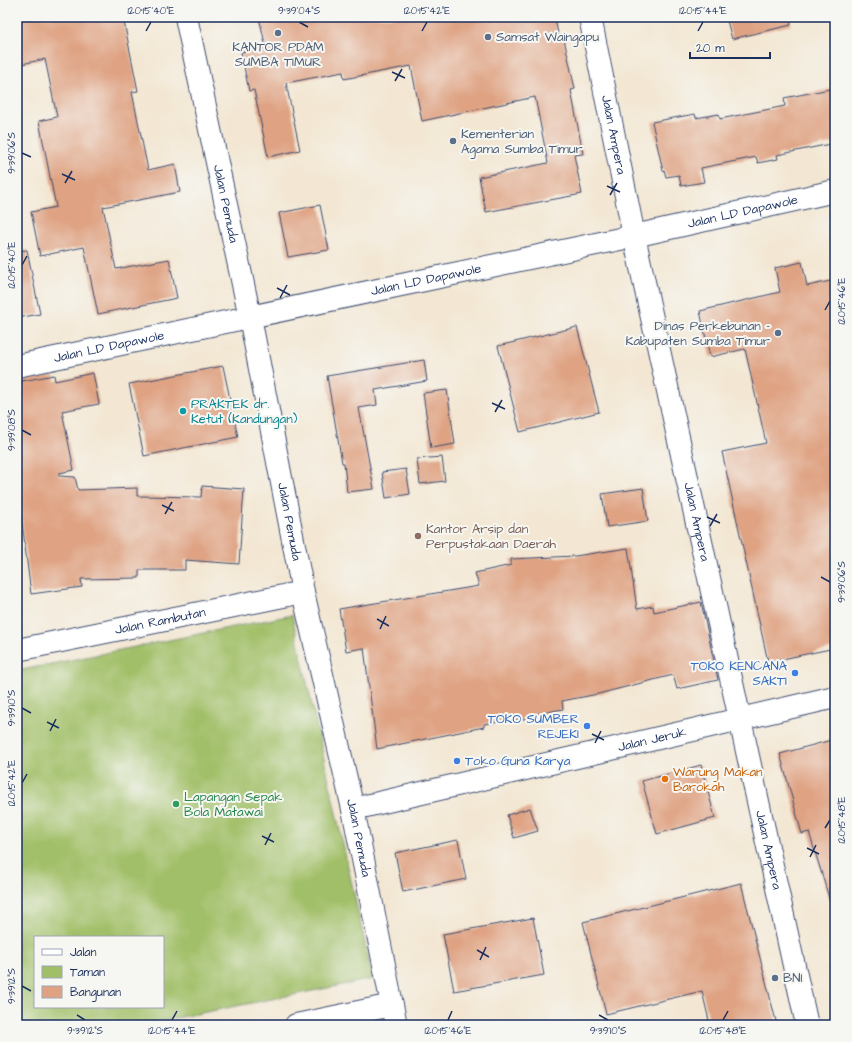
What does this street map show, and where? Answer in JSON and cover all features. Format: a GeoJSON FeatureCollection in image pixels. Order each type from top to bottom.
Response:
{"type":"FeatureCollection","features":[{"type":"Feature","properties":{"kind":"street","name":"Jalan Pemuda"},"geometry":{"type":"LineString","coordinates":[[186,17],[250,317],[303,592],[353,809],[394,1015]]}},
{"type":"Feature","properties":{"kind":"street","name":"Jalan Ampera"},"geometry":{"type":"LineString","coordinates":[[590,17],[634,236],[807,1025]]}},
{"type":"Feature","properties":{"kind":"street","name":"Jalan LD Dapawole"},"geometry":{"type":"LineString","coordinates":[[17,366],[634,236],[835,191]]}},
{"type":"Feature","properties":{"kind":"street","name":"Jalan Rambutan"},"geometry":{"type":"LineString","coordinates":[[17,650],[303,592]]}},
{"type":"Feature","properties":{"kind":"street","name":"Jalan Jeruk"},"geometry":{"type":"LineString","coordinates":[[353,809],[835,697]]}},
{"type":"Feature","properties":{"kind":"street"},"geometry":{"type":"LineString","coordinates":[[296,1025],[394,1015]]}},
{"type":"Feature","properties":{"kind":"green space","name":"Lapangan Sepak Bola Matawai"},"geometry":{"type":"Polygon","coordinates":[[[292,615],[373,979],[141,1025],[17,1025],[17,671],[292,615]]]}},
{"type":"Feature","properties":{"kind":"building"},"geometry":{"type":"Polygon","coordinates":[[[17,17],[123,17],[138,91],[132,92],[148,170],[175,164],[180,192],[103,207],[116,269],[169,259],[177,298],[98,314],[84,247],[40,256],[31,212],[56,207],[39,121],[57,117],[45,59],[17,65],[17,17]]]}},
{"type":"Feature","properties":{"kind":"building"},"geometry":{"type":"Polygon","coordinates":[[[259,17],[555,17],[559,40],[564,39],[575,89],[571,90],[583,154],[574,155],[582,194],[486,212],[479,177],[548,163],[535,97],[422,121],[411,66],[344,79],[343,72],[286,83],[300,150],[268,157],[254,90],[249,91],[241,52],[266,48],[259,17]]]}},
{"type":"Feature","properties":{"kind":"building"},"geometry":{"type":"Polygon","coordinates":[[[726,17],[790,17],[791,25],[732,39],[726,17]]]}},
{"type":"Feature","properties":{"kind":"building"},"geometry":{"type":"Polygon","coordinates":[[[835,88],[835,143],[777,155],[778,159],[758,163],[756,157],[701,168],[704,182],[681,186],[679,175],[666,177],[664,170],[663,171],[652,122],[695,114],[696,118],[719,114],[720,119],[785,106],[784,98],[835,88]]]}},
{"type":"Feature","properties":{"kind":"building"},"geometry":{"type":"Polygon","coordinates":[[[320,205],[329,250],[288,257],[279,213],[320,205]]]}},
{"type":"Feature","properties":{"kind":"building"},"geometry":{"type":"Polygon","coordinates":[[[27,250],[40,314],[17,318],[17,251],[27,250]]]}},
{"type":"Feature","properties":{"kind":"building"},"geometry":{"type":"Polygon","coordinates":[[[802,262],[807,286],[835,280],[835,648],[768,662],[722,452],[766,443],[745,349],[710,357],[700,311],[780,292],[775,268],[802,262]]]}},
{"type":"Feature","properties":{"kind":"building"},"geometry":{"type":"Polygon","coordinates":[[[577,327],[599,412],[520,432],[498,346],[577,327]]]}},
{"type":"Feature","properties":{"kind":"building"},"geometry":{"type":"Polygon","coordinates":[[[424,360],[427,381],[375,390],[377,405],[359,408],[374,489],[347,492],[344,463],[342,463],[327,376],[424,360]]]}},
{"type":"Feature","properties":{"kind":"building","name":"PRAKTEK dr. Ketut (Kandungan)"},"geometry":{"type":"Polygon","coordinates":[[[223,366],[238,437],[144,456],[129,384],[223,366]]]}},
{"type":"Feature","properties":{"kind":"building"},"geometry":{"type":"Polygon","coordinates":[[[93,373],[99,404],[62,411],[74,470],[59,473],[59,476],[75,477],[78,490],[137,488],[137,496],[201,497],[202,486],[244,489],[239,564],[185,560],[185,570],[139,570],[139,578],[81,579],[82,587],[31,594],[20,506],[17,507],[17,382],[54,375],[55,381],[93,373]]]}},
{"type":"Feature","properties":{"kind":"building"},"geometry":{"type":"Polygon","coordinates":[[[447,390],[455,444],[431,448],[423,393],[447,390]]]}},
{"type":"Feature","properties":{"kind":"building"},"geometry":{"type":"Polygon","coordinates":[[[442,457],[445,481],[420,484],[417,459],[442,457]]]}},
{"type":"Feature","properties":{"kind":"building"},"geometry":{"type":"Polygon","coordinates":[[[406,469],[410,494],[386,498],[382,472],[406,469]]]}},
{"type":"Feature","properties":{"kind":"building"},"geometry":{"type":"Polygon","coordinates":[[[643,488],[648,521],[607,527],[602,494],[643,488]]]}},
{"type":"Feature","properties":{"kind":"building"},"geometry":{"type":"Polygon","coordinates":[[[628,548],[637,609],[653,606],[654,612],[701,602],[718,680],[677,689],[673,675],[598,694],[562,701],[563,709],[531,715],[532,718],[484,724],[484,727],[377,749],[364,648],[346,651],[339,609],[479,586],[475,573],[511,565],[511,559],[575,556],[628,548]]]}},
{"type":"Feature","properties":{"kind":"building"},"geometry":{"type":"Polygon","coordinates":[[[835,739],[835,900],[830,901],[809,832],[802,834],[780,754],[835,739]]]}},
{"type":"Feature","properties":{"kind":"building"},"geometry":{"type":"Polygon","coordinates":[[[701,765],[715,818],[657,834],[642,781],[701,765]]]}},
{"type":"Feature","properties":{"kind":"building"},"geometry":{"type":"Polygon","coordinates":[[[530,808],[538,831],[514,838],[507,815],[530,808]]]}},
{"type":"Feature","properties":{"kind":"building"},"geometry":{"type":"Polygon","coordinates":[[[458,840],[466,879],[403,892],[395,853],[458,840]]]}},
{"type":"Feature","properties":{"kind":"building"},"geometry":{"type":"Polygon","coordinates":[[[741,883],[777,1025],[710,1025],[702,991],[606,1014],[583,922],[741,883]]]}},
{"type":"Feature","properties":{"kind":"building"},"geometry":{"type":"Polygon","coordinates":[[[533,918],[544,975],[454,991],[443,934],[533,918]]]}},
{"type":"Feature","properties":{"kind":"place","name":"KANTOR PDAM SUMBA TIMUR"},"geometry":{"type":"Point","coordinates":[278,33]}},
{"type":"Feature","properties":{"kind":"place","name":"Samsat Waingapu"},"geometry":{"type":"Point","coordinates":[488,37]}},
{"type":"Feature","properties":{"kind":"place","name":"Kementerian Agama Sumba Timur"},"geometry":{"type":"Point","coordinates":[453,141]}},
{"type":"Feature","properties":{"kind":"place","name":"Dinas Perkebunan - Kabupaten Sumba Timur"},"geometry":{"type":"Point","coordinates":[778,333]}},
{"type":"Feature","properties":{"kind":"place","name":"PRAKTEK dr. Ketut (Kandungan)"},"geometry":{"type":"Point","coordinates":[183,411]}},
{"type":"Feature","properties":{"kind":"place","name":"Kantor Arsip dan Perpustakaan Daerah"},"geometry":{"type":"Point","coordinates":[418,536]}},
{"type":"Feature","properties":{"kind":"place","name":"TOKO KENCANA SAKTI"},"geometry":{"type":"Point","coordinates":[795,673]}},
{"type":"Feature","properties":{"kind":"place","name":"TOKO SUMBER REJEKI"},"geometry":{"type":"Point","coordinates":[587,726]}},
{"type":"Feature","properties":{"kind":"place","name":"Toko Guna Karya"},"geometry":{"type":"Point","coordinates":[457,761]}},
{"type":"Feature","properties":{"kind":"place","name":"Warung Makan Barokah"},"geometry":{"type":"Point","coordinates":[665,779]}},
{"type":"Feature","properties":{"kind":"place","name":"Lapangan Sepak Bola Matawai"},"geometry":{"type":"Point","coordinates":[176,804]}},
{"type":"Feature","properties":{"kind":"place","name":"BNI"},"geometry":{"type":"Point","coordinates":[775,978]}}]}
